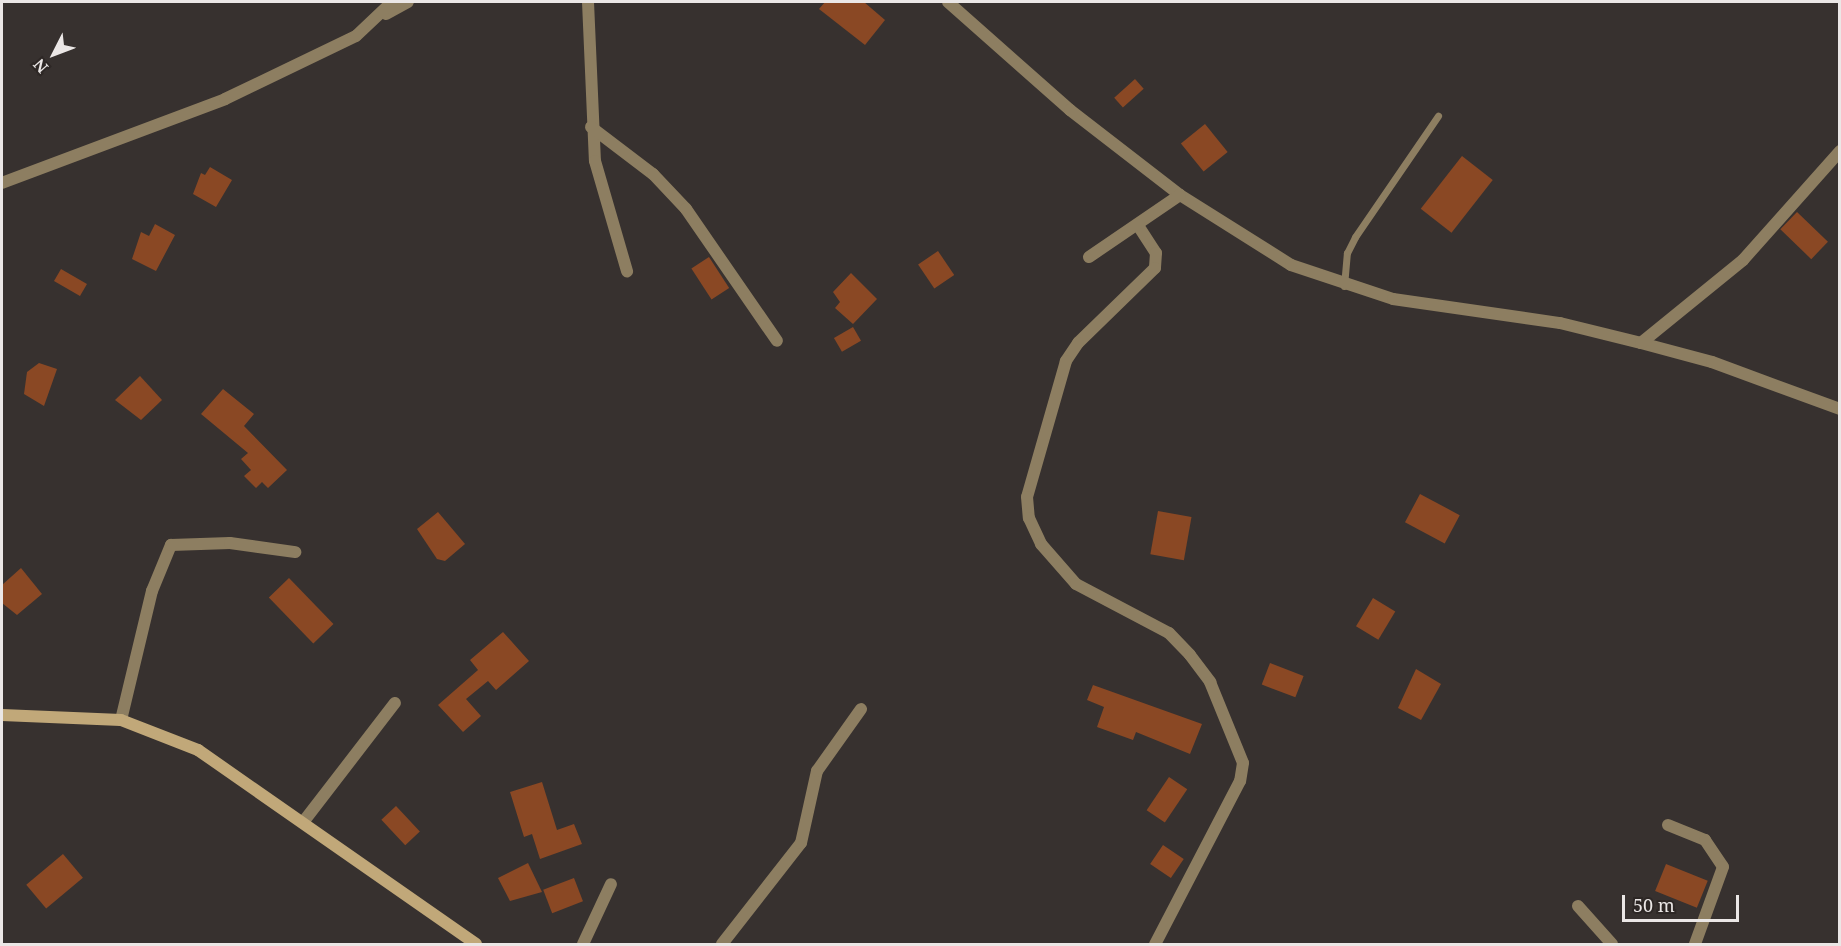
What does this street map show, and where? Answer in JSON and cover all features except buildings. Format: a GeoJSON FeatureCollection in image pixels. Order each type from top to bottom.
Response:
{"type":"FeatureCollection","features":[{"type":"Feature","properties":{"kind":"street"},"geometry":{"type":"LineString","coordinates":[[2,183],[225,99],[356,36],[392,2]]}},
{"type":"Feature","properties":{"kind":"street"},"geometry":{"type":"LineString","coordinates":[[377,18],[408,2]]}},
{"type":"Feature","properties":{"kind":"street"},"geometry":{"type":"LineString","coordinates":[[588,2],[591,127],[602,199],[627,271]]}},
{"type":"Feature","properties":{"kind":"street"},"geometry":{"type":"LineString","coordinates":[[948,2],[993,47],[1180,195],[1290,265],[1344,285],[1641,343],[1712,362],[1839,409]]}},
{"type":"Feature","properties":{"kind":"street"},"geometry":{"type":"LineString","coordinates":[[591,127],[653,174],[686,209],[777,341]]}},
{"type":"Feature","properties":{"kind":"street"},"geometry":{"type":"LineString","coordinates":[[1641,343],[1743,260],[1839,151]]}},
{"type":"Feature","properties":{"kind":"street"},"geometry":{"type":"LineString","coordinates":[[1089,257],[1139,227],[1180,195]]}},
{"type":"Feature","properties":{"kind":"street"},"geometry":{"type":"LineString","coordinates":[[1139,227],[1156,253],[1155,268],[1078,343],[1066,362],[1027,497],[1029,518],[1041,544],[1076,584],[1104,603],[1169,633],[1190,655],[1210,682],[1243,763],[1240,781],[1155,945]]}},
{"type":"Feature","properties":{"kind":"street"},"geometry":{"type":"LineString","coordinates":[[121,720],[152,591],[171,545],[230,543],[295,552]]}},
{"type":"Feature","properties":{"kind":"street"},"geometry":{"type":"LineString","coordinates":[[304,821],[395,703]]}},
{"type":"Feature","properties":{"kind":"street"},"geometry":{"type":"LineString","coordinates":[[722,945],[801,843],[817,771],[861,709]]}},
{"type":"Feature","properties":{"kind":"street"},"geometry":{"type":"LineString","coordinates":[[2,715],[121,720],[198,750],[304,821],[476,945]]}},
{"type":"Feature","properties":{"kind":"street"},"geometry":{"type":"LineString","coordinates":[[1668,825],[1705,840],[1723,867],[1695,945]]}},
{"type":"Feature","properties":{"kind":"street"},"geometry":{"type":"LineString","coordinates":[[583,945],[611,884]]}},
{"type":"Feature","properties":{"kind":"street"},"geometry":{"type":"LineString","coordinates":[[1578,906],[1612,945]]}},
{"type":"Feature","properties":{"kind":"lane"},"geometry":{"type":"LineString","coordinates":[[1344,285],[1347,253],[1355,237],[1438,116]]}}]}
